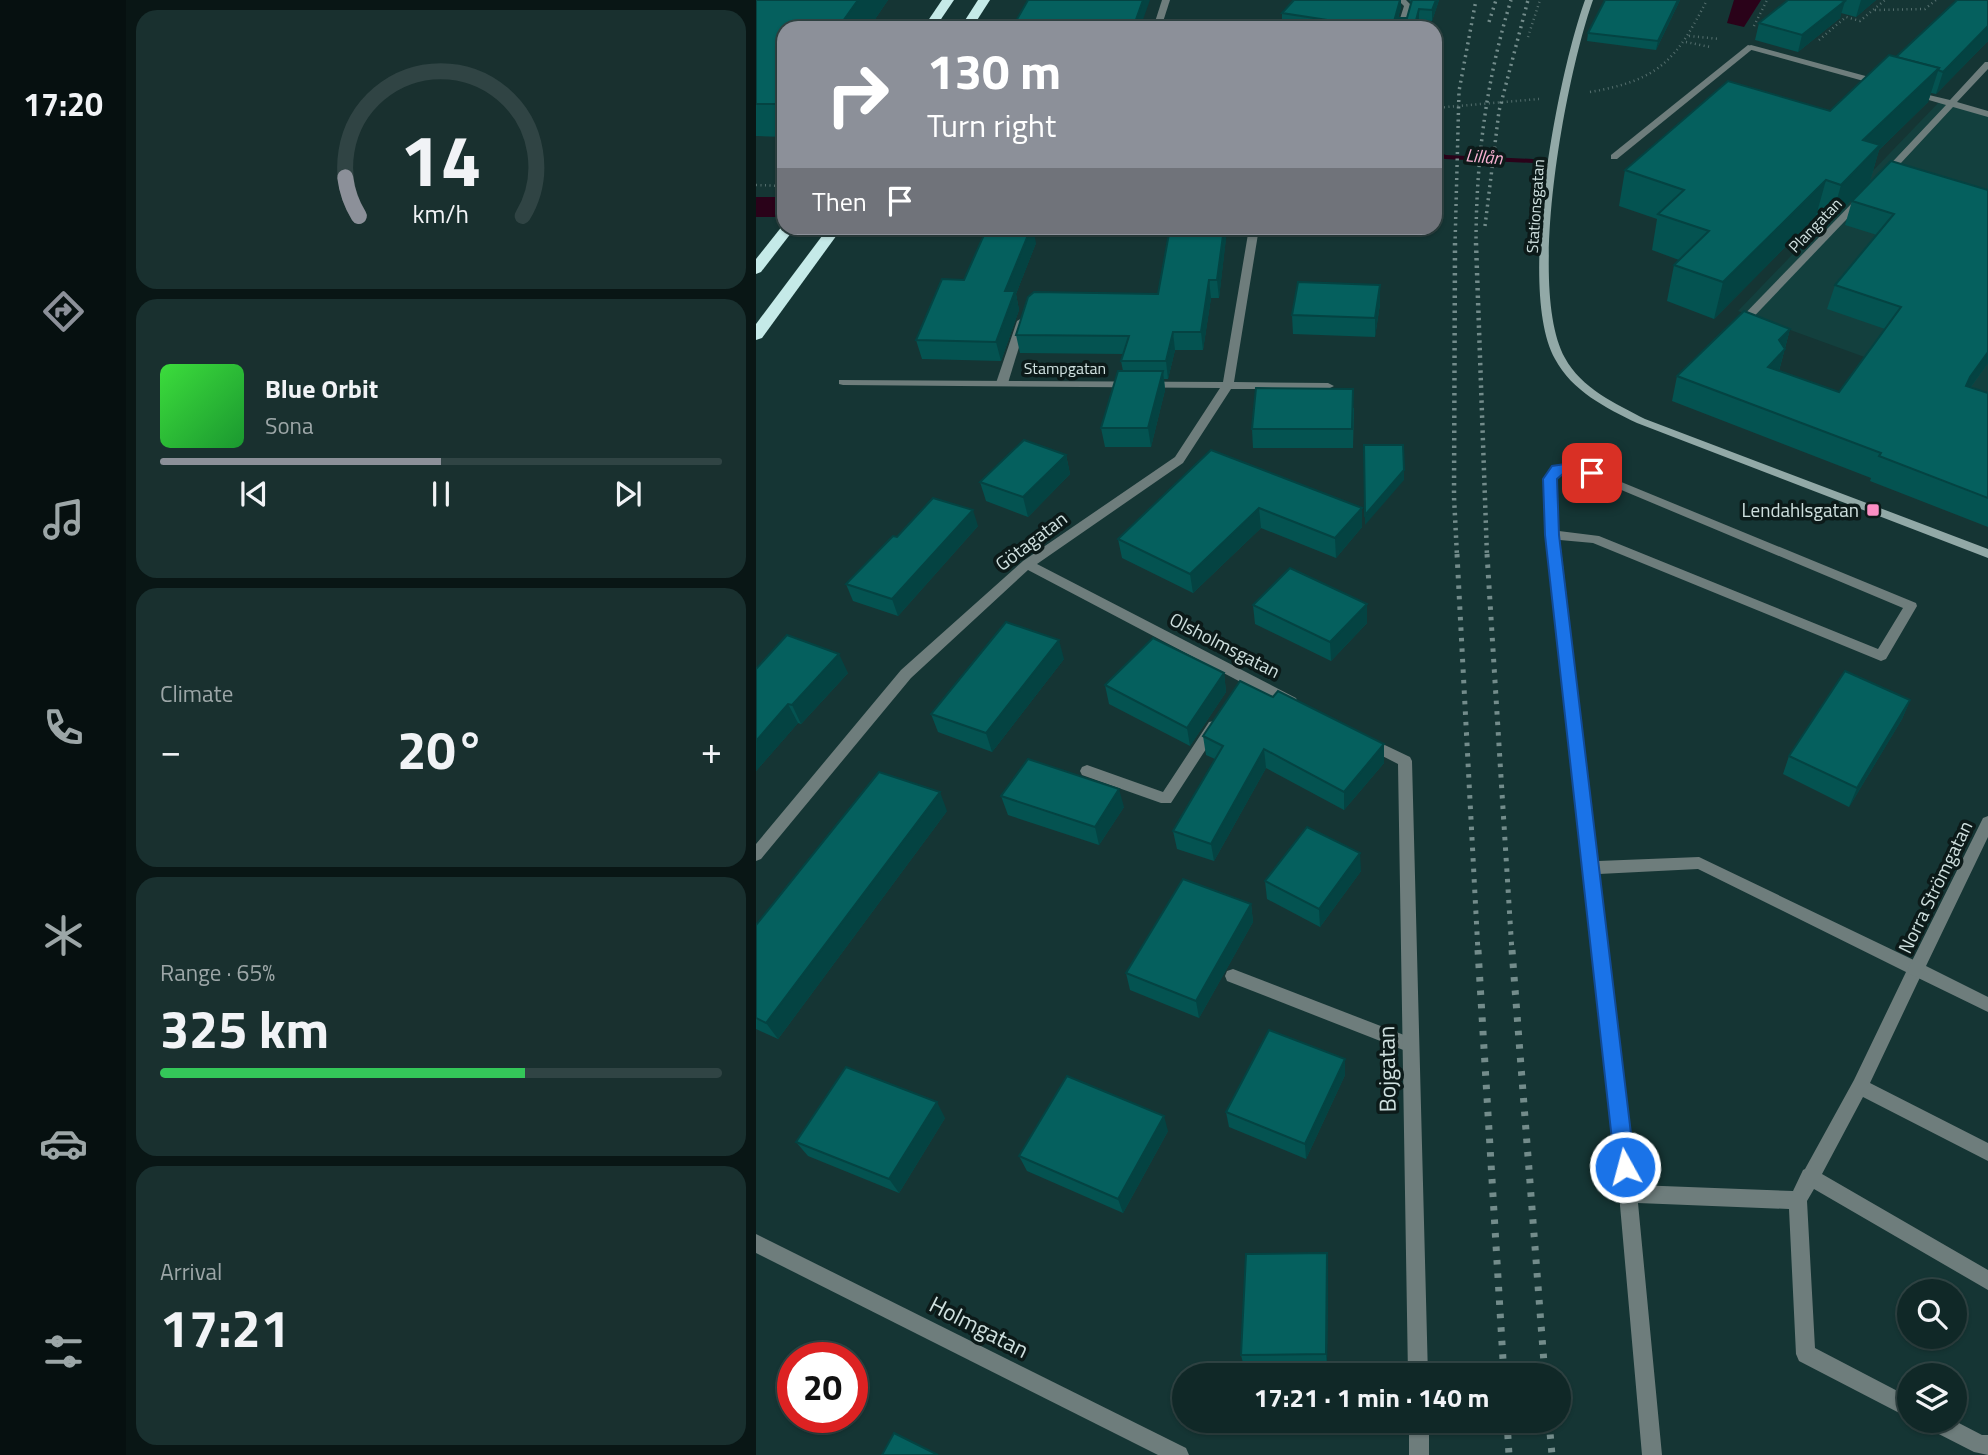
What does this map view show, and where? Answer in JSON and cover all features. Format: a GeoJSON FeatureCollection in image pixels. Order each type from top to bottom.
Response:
{"type":"FeatureCollection","features":[{"type":"Feature","properties":{"kind":"highway"},"geometry":{"type":"LineString","coordinates":[[934,21],[948,0]]}},
{"type":"Feature","properties":{"kind":"highway"},"geometry":{"type":"LineString","coordinates":[[970,21],[984,0]]}},
{"type":"Feature","properties":{"kind":"highway"},"geometry":{"type":"LineString","coordinates":[[756,269],[782,235]]}},
{"type":"Feature","properties":{"kind":"highway"},"geometry":{"type":"LineString","coordinates":[[756,335],[831,235]]}},
{"type":"Feature","properties":{"kind":"street"},"geometry":{"type":"LineString","coordinates":[[1160,21],[1167,0]]}},
{"type":"Feature","properties":{"kind":"street"},"geometry":{"type":"LineString","coordinates":[[1402,0],[1408,6],[1403,21]]}},
{"type":"Feature","properties":{"kind":"street","name":"Stationsgatan"},"geometry":{"type":"LineString","coordinates":[[1589,0],[1561,104],[1549,187],[1545,316],[1554,348],[1581,385],[1598,400],[1641,421],[1988,554]]}},
{"type":"Feature","properties":{"kind":"street"},"geometry":{"type":"LineString","coordinates":[[1614,157],[1751,47],[1886,85]]}},
{"type":"Feature","properties":{"kind":"street","name":"Plangatan"},"geometry":{"type":"LineString","coordinates":[[1729,336],[1988,64]]}},
{"type":"Feature","properties":{"kind":"street"},"geometry":{"type":"LineString","coordinates":[[1899,89],[1988,114]]}},
{"type":"Feature","properties":{"kind":"street","name":"Götagatan"},"geometry":{"type":"LineString","coordinates":[[756,855],[906,674],[1027,564],[1179,460],[1228,385],[1253,235]]}},
{"type":"Feature","properties":{"kind":"street"},"geometry":{"type":"LineString","coordinates":[[1002,383],[1025,313]]}},
{"type":"Feature","properties":{"kind":"street","name":"Stampgatan"},"geometry":{"type":"LineString","coordinates":[[843,382],[1328,386]]}},
{"type":"Feature","properties":{"kind":"street"},"geometry":{"type":"LineString","coordinates":[[1552,535],[1595,539],[1881,656],[1911,606],[1576,467],[1556,469],[1550,479],[1552,535],[1628,1195],[1652,1455]]}},
{"type":"Feature","properties":{"kind":"street","name":"Olsholmsgatan"},"geometry":{"type":"LineString","coordinates":[[1027,564],[1242,684],[1307,710]]}},
{"type":"Feature","properties":{"kind":"street"},"geometry":{"type":"LineString","coordinates":[[1087,771],[1166,799],[1224,711]]}},
{"type":"Feature","properties":{"kind":"street","name":"Bojgatan"},"geometry":{"type":"LineString","coordinates":[[1356,735],[1405,761],[1418,1363]]}},
{"type":"Feature","properties":{"kind":"street","name":"Norra Strömgatan"},"geometry":{"type":"LineString","coordinates":[[1798,1200],[1860,1086],[1988,821]]}},
{"type":"Feature","properties":{"kind":"street"},"geometry":{"type":"LineString","coordinates":[[1590,869],[1699,863],[1988,1005]]}},
{"type":"Feature","properties":{"kind":"street"},"geometry":{"type":"LineString","coordinates":[[1233,976],[1411,1045]]}},
{"type":"Feature","properties":{"kind":"street"},"geometry":{"type":"LineString","coordinates":[[1860,1086],[1988,1152]]}},
{"type":"Feature","properties":{"kind":"street"},"geometry":{"type":"LineString","coordinates":[[1809,1176],[1988,1281]]}},
{"type":"Feature","properties":{"kind":"street"},"geometry":{"type":"LineString","coordinates":[[1628,1195],[1798,1200],[1806,1354],[1897,1402]]}},
{"type":"Feature","properties":{"kind":"street","name":"Holmgatan"},"geometry":{"type":"LineString","coordinates":[[756,1243],[1179,1455]]}},
{"type":"Feature","properties":{"kind":"street"},"geometry":{"type":"LineString","coordinates":[[1419,1433],[1419,1455]]}},
{"type":"Feature","properties":{"kind":"street"},"geometry":{"type":"LineString","coordinates":[[1958,1433],[1988,1446]]}},
{"type":"Feature","properties":{"kind":"path"},"geometry":{"type":"LineString","coordinates":[[1528,37],[1540,0]]}},
{"type":"Feature","properties":{"kind":"path"},"geometry":{"type":"LineString","coordinates":[[1579,94],[1632,81],[1674,54],[1686,42],[1707,0]]}},
{"type":"Feature","properties":{"kind":"path"},"geometry":{"type":"LineString","coordinates":[[1796,59],[1846,17],[1860,22],[1885,0]]}},
{"type":"Feature","properties":{"kind":"path"},"geometry":{"type":"LineString","coordinates":[[1874,10],[1925,9],[1936,0]]}},
{"type":"Feature","properties":{"kind":"path"},"geometry":{"type":"LineString","coordinates":[[1442,107],[1546,98]]}},
{"type":"Feature","properties":{"kind":"path"},"geometry":{"type":"LineString","coordinates":[[756,185],[777,186]]}},
{"type":"Feature","properties":{"kind":"shaded area"},"geometry":{"type":"Polygon","coordinates":[[[1734,0],[1761,0],[1744,27],[1727,23],[1734,0]]]}},
{"type":"Feature","properties":{"kind":"shaded area"},"geometry":{"type":"Polygon","coordinates":[[[1942,99],[1988,112],[1988,402],[1738,311],[1942,99]]]}},
{"type":"Feature","properties":{"kind":"shaded area"},"geometry":{"type":"Polygon","coordinates":[[[756,197],[777,197],[777,217],[756,217],[756,197]]]}},
{"type":"Feature","properties":{"kind":"building"},"geometry":{"type":"Polygon","coordinates":[[[756,0],[858,0],[843,21],[777,21],[777,104],[756,104],[756,0]]]}},
{"type":"Feature","properties":{"kind":"building"},"geometry":{"type":"Polygon","coordinates":[[[1028,0],[1143,0],[1136,21],[1016,21],[1028,0]]]}},
{"type":"Feature","properties":{"kind":"building"},"geometry":{"type":"Polygon","coordinates":[[[1294,0],[1400,0],[1395,18],[1407,18],[1412,0],[1436,0],[1432,10],[1419,9],[1416,21],[1334,21],[1282,13],[1294,0]]]}},
{"type":"Feature","properties":{"kind":"building"},"geometry":{"type":"Polygon","coordinates":[[[1605,0],[1678,0],[1658,41],[1588,33],[1605,0]]]}},
{"type":"Feature","properties":{"kind":"building"},"geometry":{"type":"Polygon","coordinates":[[[1788,0],[1845,1],[1802,35],[1759,23],[1788,0]]]}},
{"type":"Feature","properties":{"kind":"building"},"geometry":{"type":"Polygon","coordinates":[[[1957,0],[1988,0],[1988,26],[1943,72],[1938,70],[1939,68],[1896,57],[1957,0]]]}},
{"type":"Feature","properties":{"kind":"building"},"geometry":{"type":"Polygon","coordinates":[[[1889,55],[1939,68],[1863,140],[1880,145],[1841,185],[1826,180],[1723,282],[1674,265],[1709,231],[1658,214],[1684,190],[1625,170],[1728,81],[1830,111],[1889,55]]]}},
{"type":"Feature","properties":{"kind":"building"},"geometry":{"type":"Polygon","coordinates":[[[1891,161],[1988,190],[1988,352],[1966,386],[1988,393],[1988,498],[1879,456],[1881,453],[1677,376],[1744,311],[1790,329],[1779,340],[1785,349],[1768,367],[1839,392],[1901,307],[1835,285],[1894,214],[1852,201],[1891,161]]]}},
{"type":"Feature","properties":{"kind":"building"},"geometry":{"type":"Polygon","coordinates":[[[984,235],[1028,235],[1005,291],[1015,291],[996,342],[916,340],[942,279],[964,280],[984,235]]]}},
{"type":"Feature","properties":{"kind":"building"},"geometry":{"type":"Polygon","coordinates":[[[1169,235],[1223,235],[1217,280],[1209,280],[1201,332],[1173,332],[1166,361],[1121,361],[1129,336],[1016,335],[1028,297],[1034,292],[1158,294],[1169,235]]]}},
{"type":"Feature","properties":{"kind":"building"},"geometry":{"type":"Polygon","coordinates":[[[1298,282],[1380,285],[1375,318],[1292,315],[1298,282]]]}},
{"type":"Feature","properties":{"kind":"building"},"geometry":{"type":"Polygon","coordinates":[[[1118,371],[1163,371],[1148,428],[1101,428],[1118,371]]]}},
{"type":"Feature","properties":{"kind":"building"},"geometry":{"type":"Polygon","coordinates":[[[1256,388],[1353,389],[1352,429],[1252,429],[1256,388]]]}},
{"type":"Feature","properties":{"kind":"building"},"geometry":{"type":"Polygon","coordinates":[[[1024,440],[1066,455],[1023,497],[980,482],[1024,440]]]}},
{"type":"Feature","properties":{"kind":"building"},"geometry":{"type":"Polygon","coordinates":[[[1364,445],[1403,445],[1404,470],[1365,515],[1364,445]]]}},
{"type":"Feature","properties":{"kind":"building"},"geometry":{"type":"Polygon","coordinates":[[[1211,450],[1362,508],[1335,538],[1259,508],[1190,574],[1118,539],[1211,450]]]}},
{"type":"Feature","properties":{"kind":"building"},"geometry":{"type":"Polygon","coordinates":[[[933,498],[973,510],[892,599],[846,584],[893,536],[897,537],[933,498]]]}},
{"type":"Feature","properties":{"kind":"building"},"geometry":{"type":"Polygon","coordinates":[[[1290,568],[1367,604],[1330,642],[1253,605],[1290,568]]]}},
{"type":"Feature","properties":{"kind":"building"},"geometry":{"type":"Polygon","coordinates":[[[1006,622],[1059,640],[986,733],[931,714],[1006,622]]]}},
{"type":"Feature","properties":{"kind":"building"},"geometry":{"type":"Polygon","coordinates":[[[787,635],[839,654],[792,705],[788,704],[756,741],[756,669],[787,635]]]}},
{"type":"Feature","properties":{"kind":"building"},"geometry":{"type":"Polygon","coordinates":[[[1153,638],[1224,673],[1187,728],[1105,685],[1153,638]]]}},
{"type":"Feature","properties":{"kind":"building"},"geometry":{"type":"Polygon","coordinates":[[[1845,671],[1910,700],[1857,788],[1789,756],[1845,671]]]}},
{"type":"Feature","properties":{"kind":"building"},"geometry":{"type":"Polygon","coordinates":[[[1240,681],[1273,697],[1278,691],[1384,744],[1344,792],[1264,749],[1211,844],[1173,831],[1223,746],[1203,736],[1240,681]]]}},
{"type":"Feature","properties":{"kind":"building"},"geometry":{"type":"Polygon","coordinates":[[[1028,759],[1119,789],[1095,827],[1001,796],[1028,759]]]}},
{"type":"Feature","properties":{"kind":"building"},"geometry":{"type":"Polygon","coordinates":[[[879,772],[940,792],[766,1023],[756,1018],[756,925],[879,772]]]}},
{"type":"Feature","properties":{"kind":"building"},"geometry":{"type":"Polygon","coordinates":[[[1307,827],[1360,853],[1319,909],[1265,881],[1307,827]]]}},
{"type":"Feature","properties":{"kind":"building"},"geometry":{"type":"Polygon","coordinates":[[[1183,879],[1251,904],[1196,1001],[1126,973],[1183,879]]]}},
{"type":"Feature","properties":{"kind":"building"},"geometry":{"type":"Polygon","coordinates":[[[1269,1030],[1345,1059],[1305,1144],[1226,1112],[1269,1030]]]}},
{"type":"Feature","properties":{"kind":"building"},"geometry":{"type":"Polygon","coordinates":[[[846,1067],[937,1102],[889,1179],[796,1142],[846,1067]]]}},
{"type":"Feature","properties":{"kind":"building"},"geometry":{"type":"Polygon","coordinates":[[[1067,1076],[1164,1116],[1118,1199],[1019,1156],[1067,1076]]]}},
{"type":"Feature","properties":{"kind":"building"},"geometry":{"type":"Polygon","coordinates":[[[1327,1253],[1326,1354],[1241,1355],[1246,1254],[1327,1253]]]}},
{"type":"Feature","properties":{"kind":"building"},"geometry":{"type":"Polygon","coordinates":[[[894,1433],[938,1455],[882,1455],[894,1433]]]}},
{"type":"Feature","properties":{"kind":"waterway","name":"Lillån"},"geometry":{"type":"LineString","coordinates":[[1442,156],[1533,161]]}},
{"type":"Feature","properties":{"kind":"railway"},"geometry":{"type":"LineString","coordinates":[[1455,245],[1459,91],[1476,0]]}},
{"type":"Feature","properties":{"kind":"railway"},"geometry":{"type":"LineString","coordinates":[[1489,22],[1496,0]]}},
{"type":"Feature","properties":{"kind":"railway"},"geometry":{"type":"LineString","coordinates":[[1476,244],[1484,121],[1495,60],[1511,0]]}},
{"type":"Feature","properties":{"kind":"railway"},"geometry":{"type":"LineString","coordinates":[[1485,226],[1499,111],[1528,0]]}},
{"type":"Feature","properties":{"kind":"railway"},"geometry":{"type":"LineString","coordinates":[[1455,243],[1454,497],[1457,556]]}},
{"type":"Feature","properties":{"kind":"railway"},"geometry":{"type":"LineString","coordinates":[[1476,244],[1487,556]]}},
{"type":"Feature","properties":{"kind":"railway"},"geometry":{"type":"LineString","coordinates":[[1457,554],[1478,952]]}},
{"type":"Feature","properties":{"kind":"railway"},"geometry":{"type":"LineString","coordinates":[[1487,554],[1512,952]]}},
{"type":"Feature","properties":{"kind":"railway"},"geometry":{"type":"LineString","coordinates":[[1478,950],[1503,1363]]}},
{"type":"Feature","properties":{"kind":"railway"},"geometry":{"type":"LineString","coordinates":[[1512,950],[1544,1363]]}},
{"type":"Feature","properties":{"kind":"railway"},"geometry":{"type":"LineString","coordinates":[[1508,1433],[1509,1455]]}},
{"type":"Feature","properties":{"kind":"railway"},"geometry":{"type":"LineString","coordinates":[[1550,1433],[1552,1455]]}},
{"type":"Feature","properties":{"kind":"place","name":"Lendahlsgatan"},"geometry":{"type":"Point","coordinates":[1873,510]}},
{"type":"Feature","properties":{"kind":"route"},"geometry":{"type":"LineString","coordinates":[[1592,473],[1576,467],[1556,469],[1550,479],[1552,535],[1625,1167]]}}]}
